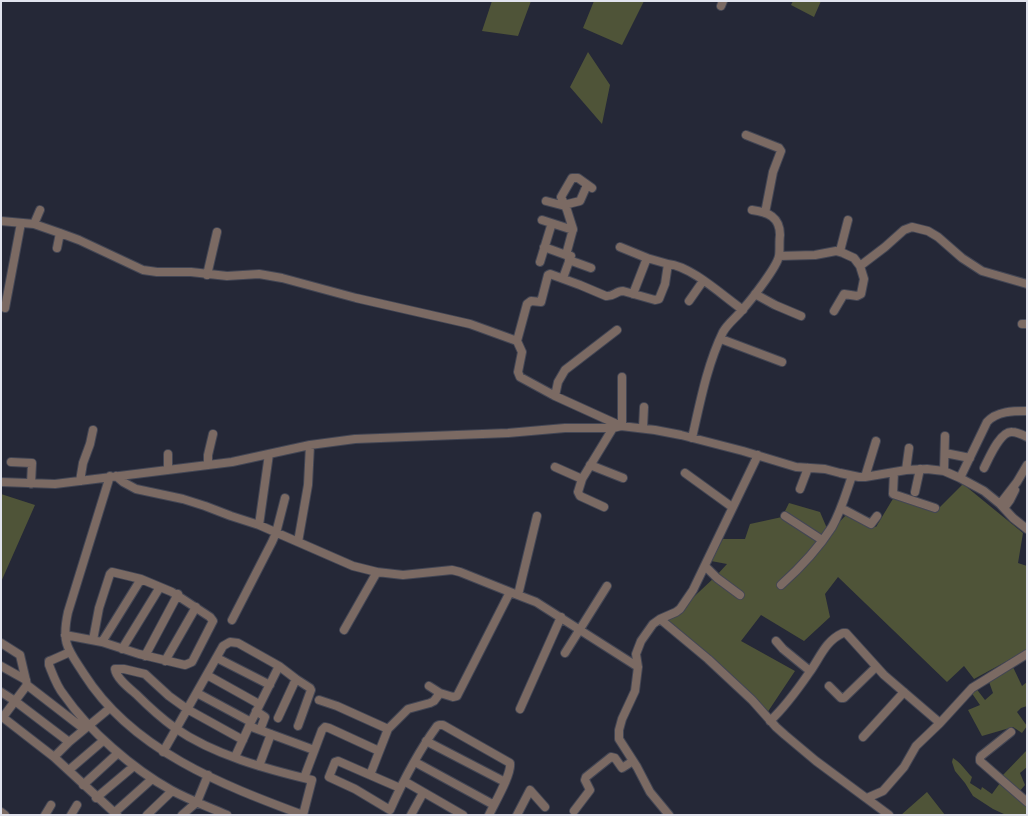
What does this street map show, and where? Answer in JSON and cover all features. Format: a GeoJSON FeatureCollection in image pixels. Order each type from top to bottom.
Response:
{"type":"FeatureCollection","features":[{"type":"Feature","properties":{"kind":"street"},"geometry":{"type":"LineString","coordinates":[[746,135],[781,150],[773,172],[766,213]]}},
{"type":"Feature","properties":{"kind":"street"},"geometry":{"type":"LineString","coordinates":[[546,201],[565,206],[580,202],[589,186],[578,178],[572,178],[561,197],[565,206],[573,230],[563,278]]}},
{"type":"Feature","properties":{"kind":"street"},"geometry":{"type":"LineString","coordinates":[[34,224],[40,210]]}},
{"type":"Feature","properties":{"kind":"street"},"geometry":{"type":"LineString","coordinates":[[692,438],[708,372],[725,329],[743,310],[755,294],[775,266],[779,256],[780,227],[778,222],[766,213],[752,210]]}},
{"type":"Feature","properties":{"kind":"street"},"geometry":{"type":"LineString","coordinates":[[542,220],[573,230]]}},
{"type":"Feature","properties":{"kind":"street"},"geometry":{"type":"LineString","coordinates":[[840,251],[848,220]]}},
{"type":"Feature","properties":{"kind":"street"},"geometry":{"type":"LineString","coordinates":[[2,221],[34,224],[60,233],[79,240],[143,270],[157,272],[191,272],[207,275],[227,276],[259,274],[282,278],[363,300],[470,324],[516,341],[522,352],[518,375],[529,383],[619,427]]}},
{"type":"Feature","properties":{"kind":"street"},"geometry":{"type":"LineString","coordinates":[[5,308],[20,223]]}},
{"type":"Feature","properties":{"kind":"street"},"geometry":{"type":"LineString","coordinates":[[540,262],[551,226]]}},
{"type":"Feature","properties":{"kind":"street"},"geometry":{"type":"LineString","coordinates":[[860,266],[904,230],[912,227],[928,231],[938,236],[962,258],[982,271],[1027,284]]}},
{"type":"Feature","properties":{"kind":"street"},"geometry":{"type":"LineString","coordinates":[[207,275],[217,232]]}},
{"type":"Feature","properties":{"kind":"street"},"geometry":{"type":"LineString","coordinates":[[58,248],[60,233]]}},
{"type":"Feature","properties":{"kind":"street"},"geometry":{"type":"LineString","coordinates":[[544,247],[592,268]]}},
{"type":"Feature","properties":{"kind":"street"},"geometry":{"type":"LineString","coordinates":[[620,247],[647,258],[685,269],[743,310]]}},
{"type":"Feature","properties":{"kind":"street"},"geometry":{"type":"LineString","coordinates":[[779,256],[815,255],[840,251],[854,258],[860,266],[864,279],[861,294],[857,296],[844,294],[834,311]]}},
{"type":"Feature","properties":{"kind":"street"},"geometry":{"type":"LineString","coordinates":[[632,294],[647,258]]}},
{"type":"Feature","properties":{"kind":"street"},"geometry":{"type":"LineString","coordinates":[[516,341],[528,304],[531,301],[541,302],[548,275],[552,274],[606,296],[610,296],[618,291],[623,291],[658,300],[665,284],[668,264]]}},
{"type":"Feature","properties":{"kind":"street"},"geometry":{"type":"LineString","coordinates":[[689,301],[702,281]]}},
{"type":"Feature","properties":{"kind":"street"},"geometry":{"type":"LineString","coordinates":[[755,294],[800,316]]}},
{"type":"Feature","properties":{"kind":"street"},"geometry":{"type":"LineString","coordinates":[[555,396],[558,382],[565,370],[617,330]]}},
{"type":"Feature","properties":{"kind":"street"},"geometry":{"type":"LineString","coordinates":[[721,339],[782,362]]}},
{"type":"Feature","properties":{"kind":"street"},"geometry":{"type":"LineString","coordinates":[[604,507],[580,496],[578,492],[582,479],[590,465],[619,427],[622,377]]}},
{"type":"Feature","properties":{"kind":"street"},"geometry":{"type":"LineString","coordinates":[[643,428],[644,407]]}},
{"type":"Feature","properties":{"kind":"street"},"geometry":{"type":"LineString","coordinates":[[960,478],[987,422],[992,417],[1011,411],[1027,411]]}},
{"type":"Feature","properties":{"kind":"street"},"geometry":{"type":"LineString","coordinates":[[1,482],[55,484],[80,481],[248,459],[310,445],[355,439],[508,433],[565,428],[643,428],[692,438],[758,455],[796,467],[825,469],[852,476],[865,477],[906,470],[944,471],[984,491],[1027,529]]}},
{"type":"Feature","properties":{"kind":"street"},"geometry":{"type":"LineString","coordinates":[[80,481],[83,463],[93,430]]}},
{"type":"Feature","properties":{"kind":"street"},"geometry":{"type":"LineString","coordinates":[[984,468],[1001,437],[1006,432],[1012,432],[1027,437]]}},
{"type":"Feature","properties":{"kind":"street"},"geometry":{"type":"LineString","coordinates":[[208,465],[208,455],[214,434]]}},
{"type":"Feature","properties":{"kind":"street"},"geometry":{"type":"LineString","coordinates":[[944,471],[945,436]]}},
{"type":"Feature","properties":{"kind":"street"},"geometry":{"type":"LineString","coordinates":[[865,477],[876,441]]}},
{"type":"Feature","properties":{"kind":"street"},"geometry":{"type":"LineString","coordinates":[[298,542],[308,485],[310,445]]}},
{"type":"Feature","properties":{"kind":"street"},"geometry":{"type":"LineString","coordinates":[[906,470],[909,448]]}},
{"type":"Feature","properties":{"kind":"street"},"geometry":{"type":"LineString","coordinates":[[945,453],[970,458]]}},
{"type":"Feature","properties":{"kind":"street"},"geometry":{"type":"LineString","coordinates":[[168,454],[168,470]]}},
{"type":"Feature","properties":{"kind":"street"},"geometry":{"type":"LineString","coordinates":[[259,525],[269,454]]}},
{"type":"Feature","properties":{"kind":"street"},"geometry":{"type":"LineString","coordinates":[[669,815],[650,792],[619,739],[619,730],[622,719],[635,692],[638,667],[636,654],[638,647],[653,624],[676,612],[684,604],[758,455]]}},
{"type":"Feature","properties":{"kind":"street"},"geometry":{"type":"LineString","coordinates":[[11,462],[32,463],[31,484]]}},
{"type":"Feature","properties":{"kind":"street"},"geometry":{"type":"LineString","coordinates":[[1002,506],[1013,494],[1017,482],[1027,464]]}},
{"type":"Feature","properties":{"kind":"street"},"geometry":{"type":"LineString","coordinates":[[590,465],[623,478]]}},
{"type":"Feature","properties":{"kind":"street"},"geometry":{"type":"LineString","coordinates":[[555,467],[582,479]]}},
{"type":"Feature","properties":{"kind":"street"},"geometry":{"type":"LineString","coordinates":[[800,489],[808,468]]}},
{"type":"Feature","properties":{"kind":"street"},"geometry":{"type":"LineString","coordinates":[[915,492],[920,470]]}},
{"type":"Feature","properties":{"kind":"street"},"geometry":{"type":"LineString","coordinates":[[894,472],[893,494],[935,508]]}},
{"type":"Feature","properties":{"kind":"street"},"geometry":{"type":"LineString","coordinates":[[685,473],[732,508]]}},
{"type":"Feature","properties":{"kind":"street"},"geometry":{"type":"LineString","coordinates":[[113,476],[136,490],[183,499],[259,525],[353,566],[377,572],[403,575],[456,571],[469,575],[536,602],[638,667]]}},
{"type":"Feature","properties":{"kind":"street"},"geometry":{"type":"LineString","coordinates":[[113,476],[73,595],[66,622],[66,645],[90,683],[110,708],[131,728],[163,752],[262,800],[303,815],[312,780],[259,766],[234,757],[176,729],[159,716],[125,684],[115,672],[115,668],[145,674],[187,710],[243,740]]}},
{"type":"Feature","properties":{"kind":"street"},"geometry":{"type":"LineString","coordinates":[[781,585],[801,567],[832,527],[841,508],[852,476]]}},
{"type":"Feature","properties":{"kind":"street"},"geometry":{"type":"LineString","coordinates":[[232,620],[276,533],[285,498]]}},
{"type":"Feature","properties":{"kind":"street"},"geometry":{"type":"LineString","coordinates":[[841,508],[871,524],[877,516]]}},
{"type":"Feature","properties":{"kind":"street"},"geometry":{"type":"LineString","coordinates":[[429,686],[440,693],[453,697],[457,696],[475,658],[514,593],[537,516]]}},
{"type":"Feature","properties":{"kind":"street"},"geometry":{"type":"LineString","coordinates":[[785,516],[822,540]]}},
{"type":"Feature","properties":{"kind":"street"},"geometry":{"type":"LineString","coordinates":[[704,566],[740,595]]}},
{"type":"Feature","properties":{"kind":"street"},"geometry":{"type":"LineString","coordinates":[[65,635],[102,642],[145,656],[185,665],[192,662],[213,621],[210,617],[178,594],[141,579],[114,572],[110,574],[99,608],[93,640]]}},
{"type":"Feature","properties":{"kind":"street"},"geometry":{"type":"LineString","coordinates":[[344,630],[377,572]]}},
{"type":"Feature","properties":{"kind":"street"},"geometry":{"type":"LineString","coordinates":[[102,642],[141,579]]}},
{"type":"Feature","properties":{"kind":"street"},"geometry":{"type":"LineString","coordinates":[[565,653],[607,586]]}},
{"type":"Feature","properties":{"kind":"street"},"geometry":{"type":"LineString","coordinates":[[122,649],[160,587]]}},
{"type":"Feature","properties":{"kind":"street"},"geometry":{"type":"LineString","coordinates":[[145,656],[178,594]]}},
{"type":"Feature","properties":{"kind":"street"},"geometry":{"type":"LineString","coordinates":[[165,661],[196,607]]}},
{"type":"Feature","properties":{"kind":"street"},"geometry":{"type":"LineString","coordinates":[[520,709],[561,617]]}},
{"type":"Feature","properties":{"kind":"street"},"geometry":{"type":"LineString","coordinates":[[660,619],[708,659],[752,700],[770,721],[816,761],[889,815]]}},
{"type":"Feature","properties":{"kind":"street"},"geometry":{"type":"LineString","coordinates":[[770,721],[781,710],[810,671],[827,644],[843,633],[846,633],[876,667],[940,723]]}},
{"type":"Feature","properties":{"kind":"street"},"geometry":{"type":"LineString","coordinates":[[163,752],[226,644],[234,642],[279,666],[296,680],[310,688],[311,690],[298,726]]}},
{"type":"Feature","properties":{"kind":"street"},"geometry":{"type":"LineString","coordinates":[[776,642],[810,671]]}},
{"type":"Feature","properties":{"kind":"street"},"geometry":{"type":"LineString","coordinates":[[1,643],[20,655],[27,682],[2,717],[54,757],[96,798],[115,814],[152,779]]}},
{"type":"Feature","properties":{"kind":"street"},"geometry":{"type":"LineString","coordinates":[[70,652],[52,660],[49,662],[49,665],[59,688],[86,727]]}},
{"type":"Feature","properties":{"kind":"street"},"geometry":{"type":"LineString","coordinates":[[867,798],[883,791],[904,767],[916,746],[940,723],[972,688],[1027,654]]}},
{"type":"Feature","properties":{"kind":"street"},"geometry":{"type":"LineString","coordinates":[[217,658],[270,684]]}},
{"type":"Feature","properties":{"kind":"street"},"geometry":{"type":"LineString","coordinates":[[1,666],[27,682],[104,740],[118,753],[152,779],[172,791],[227,815]]}},
{"type":"Feature","properties":{"kind":"street"},"geometry":{"type":"LineString","coordinates":[[234,757],[279,666]]}},
{"type":"Feature","properties":{"kind":"street"},"geometry":{"type":"LineString","coordinates":[[829,686],[841,698],[844,698],[876,667]]}},
{"type":"Feature","properties":{"kind":"street"},"geometry":{"type":"LineString","coordinates":[[207,675],[258,708],[265,717],[260,730]]}},
{"type":"Feature","properties":{"kind":"street"},"geometry":{"type":"LineString","coordinates":[[278,718],[296,680]]}},
{"type":"Feature","properties":{"kind":"street"},"geometry":{"type":"LineString","coordinates":[[1,692],[15,700],[69,742]]}},
{"type":"Feature","properties":{"kind":"street"},"geometry":{"type":"LineString","coordinates":[[863,737],[904,692]]}},
{"type":"Feature","properties":{"kind":"street"},"geometry":{"type":"LineString","coordinates":[[197,693],[260,730],[314,750]]}},
{"type":"Feature","properties":{"kind":"street"},"geometry":{"type":"LineString","coordinates":[[370,775],[388,729],[408,709],[434,701],[440,693]]}},
{"type":"Feature","properties":{"kind":"street"},"geometry":{"type":"LineString","coordinates":[[319,700],[337,706],[388,729]]}},
{"type":"Feature","properties":{"kind":"street"},"geometry":{"type":"LineString","coordinates":[[54,757],[86,727],[110,708]]}},
{"type":"Feature","properties":{"kind":"street"},"geometry":{"type":"LineString","coordinates":[[463,815],[423,792],[402,785],[370,775],[338,760],[335,762],[329,777],[355,789],[392,813],[402,785],[414,762],[426,741],[439,724],[508,762],[510,767],[505,782],[488,815]]}},
{"type":"Feature","properties":{"kind":"street"},"geometry":{"type":"LineString","coordinates":[[304,778],[322,730],[325,727],[379,751]]}},
{"type":"Feature","properties":{"kind":"street"},"geometry":{"type":"LineString","coordinates":[[1011,732],[981,756],[980,761],[1027,802]]}},
{"type":"Feature","properties":{"kind":"street"},"geometry":{"type":"LineString","coordinates":[[259,766],[271,734]]}},
{"type":"Feature","properties":{"kind":"street"},"geometry":{"type":"LineString","coordinates":[[68,770],[104,740]]}},
{"type":"Feature","properties":{"kind":"street"},"geometry":{"type":"LineString","coordinates":[[426,741],[505,782]]}},
{"type":"Feature","properties":{"kind":"street"},"geometry":{"type":"LineString","coordinates":[[83,785],[118,753]]}},
{"type":"Feature","properties":{"kind":"street"},"geometry":{"type":"LineString","coordinates":[[574,811],[590,790],[585,780],[586,776],[611,757],[615,758],[622,768],[633,761]]}},
{"type":"Feature","properties":{"kind":"street"},"geometry":{"type":"LineString","coordinates":[[414,762],[494,805]]}},
{"type":"Feature","properties":{"kind":"street"},"geometry":{"type":"LineString","coordinates":[[96,798],[134,766]]}},
{"type":"Feature","properties":{"kind":"street"},"geometry":{"type":"LineString","coordinates":[[185,815],[197,802],[208,775]]}},
{"type":"Feature","properties":{"kind":"street"},"geometry":{"type":"LineString","coordinates":[[518,815],[530,790],[544,807]]}},
{"type":"Feature","properties":{"kind":"street"},"geometry":{"type":"LineString","coordinates":[[147,815],[172,791]]}},
{"type":"Feature","properties":{"kind":"street"},"geometry":{"type":"LineString","coordinates":[[414,814],[423,792]]}},
{"type":"Feature","properties":{"kind":"street"},"geometry":{"type":"LineString","coordinates":[[45,815],[51,805]]}},
{"type":"Feature","properties":{"kind":"street"},"geometry":{"type":"LineString","coordinates":[[71,815],[77,805]]}},
{"type":"Feature","properties":{"kind":"street"},"geometry":{"type":"LineString","coordinates":[[1,812],[6,815]]}},
{"type":"Feature","properties":{"kind":"green space"},"geometry":{"type":"Polygon","coordinates":[[[492,1],[531,1],[518,36],[482,31],[492,1]]]}},
{"type":"Feature","properties":{"kind":"green space"},"geometry":{"type":"Polygon","coordinates":[[[594,1],[644,1],[622,45],[583,28],[594,1]]]}},
{"type":"Feature","properties":{"kind":"green space"},"geometry":{"type":"Polygon","coordinates":[[[793,1],[821,1],[814,17],[791,5],[793,1]]]}},
{"type":"Feature","properties":{"kind":"green space"},"geometry":{"type":"Polygon","coordinates":[[[588,52],[610,85],[602,124],[570,87],[588,52]]]}},
{"type":"Feature","properties":{"kind":"green space"},"geometry":{"type":"Polygon","coordinates":[[[963,484],[1023,533],[1018,563],[1027,566],[1027,649],[974,679],[964,666],[947,682],[838,577],[825,594],[830,617],[804,641],[761,615],[741,641],[795,671],[767,713],[668,621],[727,564],[711,561],[723,539],[745,539],[750,524],[782,517],[789,503],[820,512],[829,533],[847,514],[876,527],[894,497],[938,509],[963,484]]]}},
{"type":"Feature","properties":{"kind":"green space"},"geometry":{"type":"Polygon","coordinates":[[[1,494],[35,505],[1,582],[1,494]]]}},
{"type":"Feature","properties":{"kind":"green space"},"geometry":{"type":"Polygon","coordinates":[[[1012,665],[1022,686],[1027,682],[1027,706],[1021,708],[1017,712],[1027,726],[1022,733],[1013,727],[982,736],[968,710],[980,705],[971,692],[975,687],[985,700],[993,693],[988,679],[1012,665]]]}},
{"type":"Feature","properties":{"kind":"green space"},"geometry":{"type":"Polygon","coordinates":[[[1027,750],[1027,767],[1020,773],[1025,785],[1019,792],[1002,776],[1027,750]]]}},
{"type":"Feature","properties":{"kind":"green space"},"geometry":{"type":"Polygon","coordinates":[[[953,758],[961,764],[972,777],[970,783],[981,790],[982,787],[992,794],[1000,783],[1027,802],[1027,815],[1006,815],[993,809],[973,796],[955,771],[952,762],[953,758]]]}},
{"type":"Feature","properties":{"kind":"green space"},"geometry":{"type":"Polygon","coordinates":[[[927,792],[945,815],[901,815],[927,792]]]}}]}
